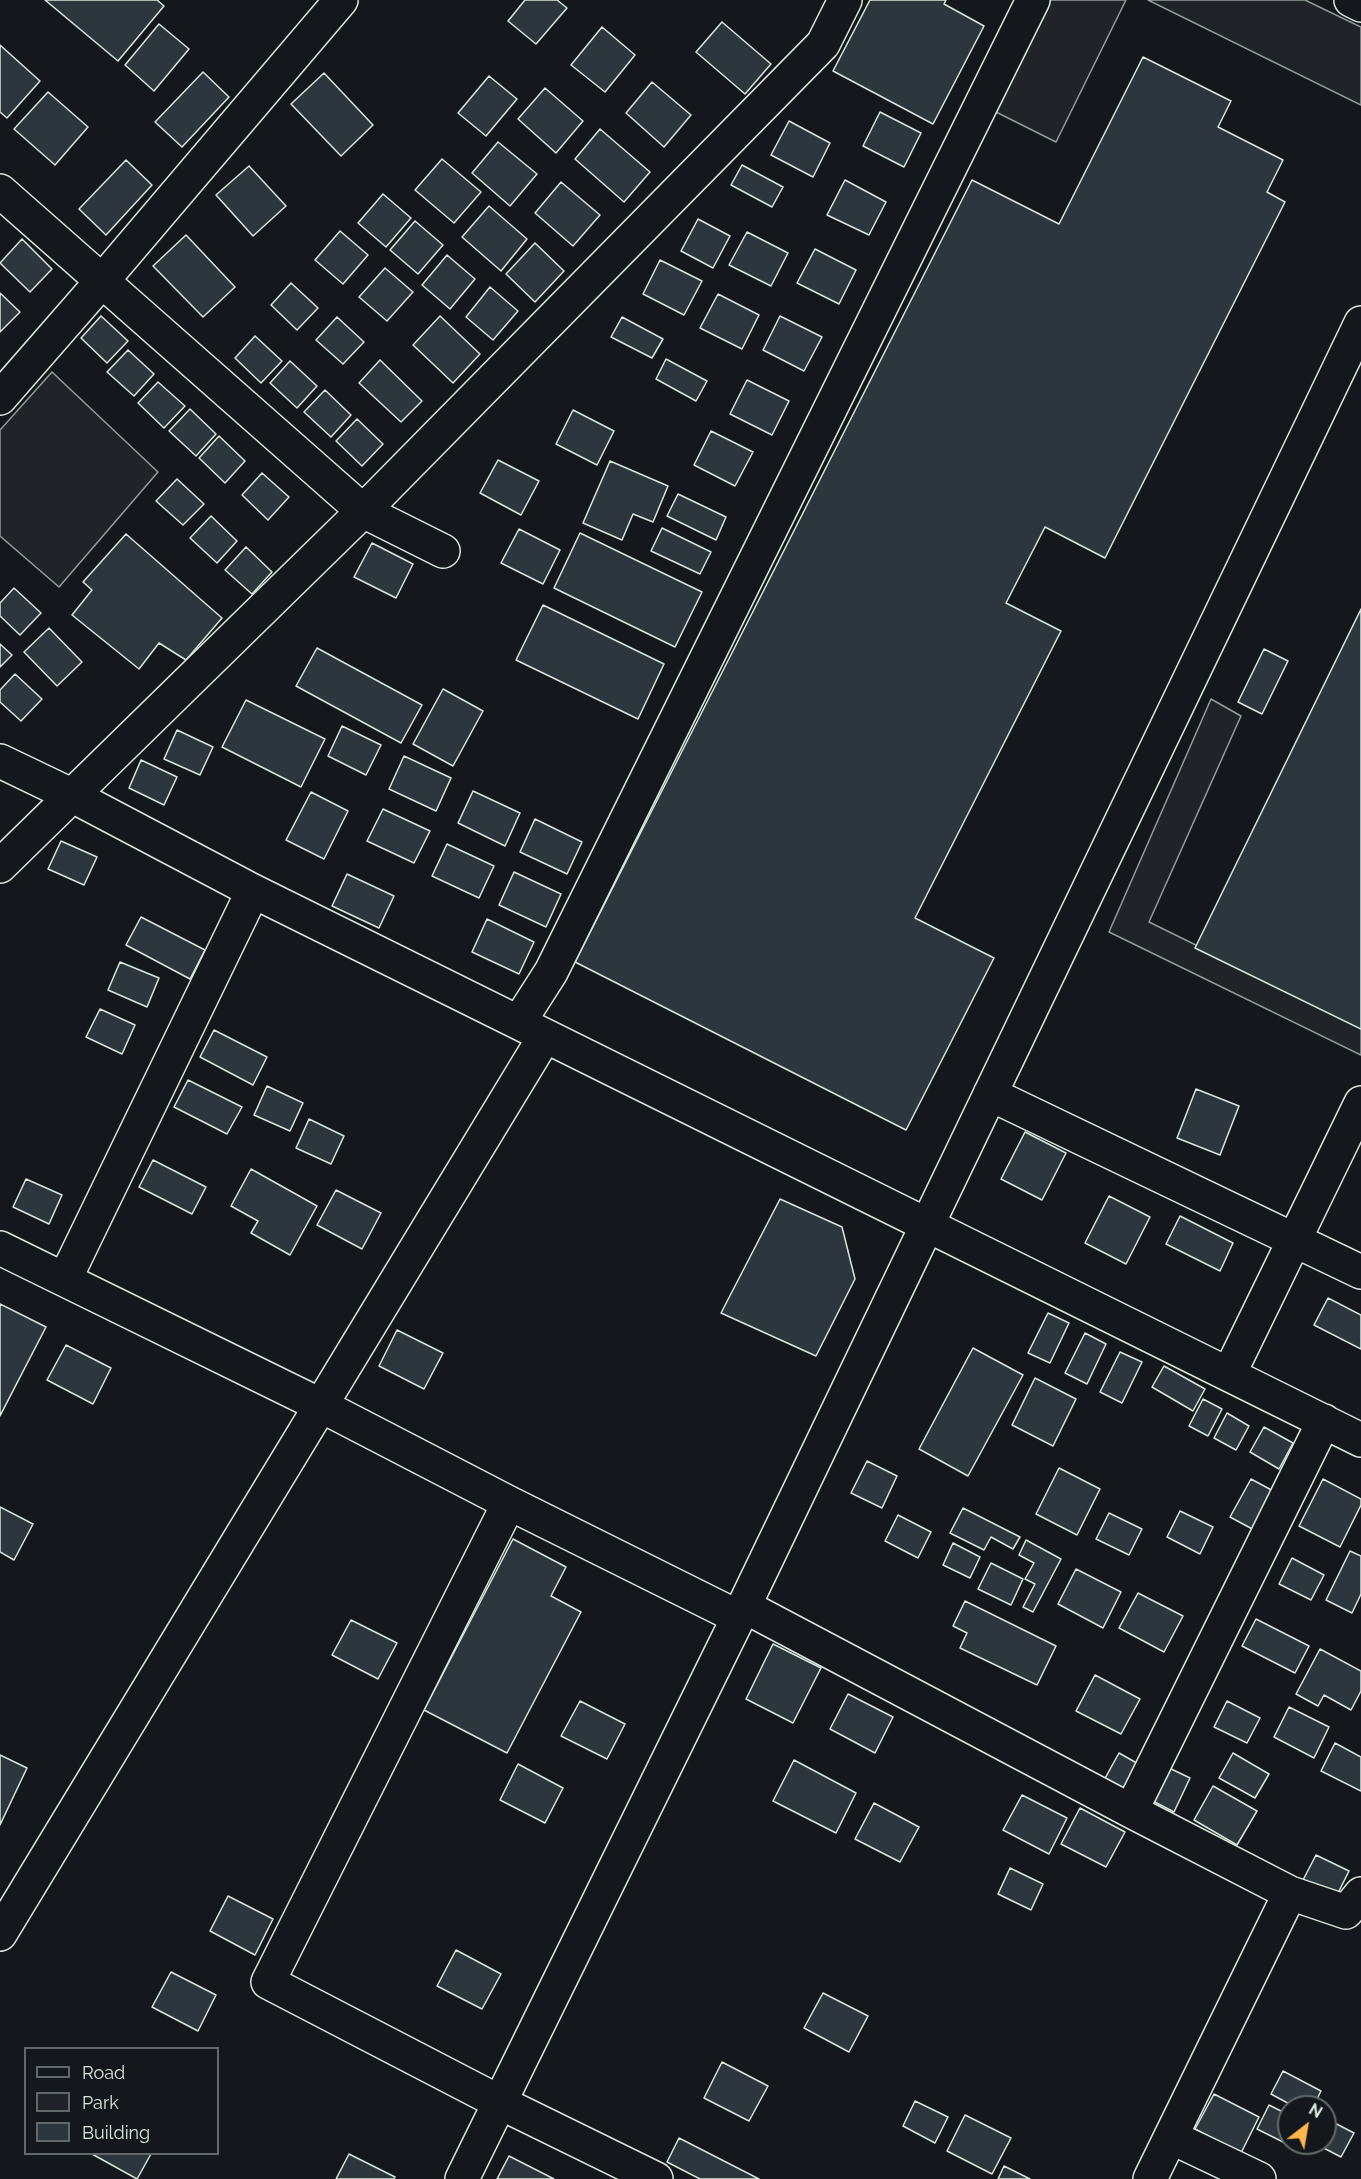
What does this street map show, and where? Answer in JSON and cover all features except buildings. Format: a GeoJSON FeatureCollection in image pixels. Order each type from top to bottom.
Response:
{"type":"FeatureCollection","features":[{"type":"Feature","properties":{"kind":"street"},"geometry":{"type":"LineString","coordinates":[[0,398],[341,0]]}},
{"type":"Feature","properties":{"kind":"street"},"geometry":{"type":"LineString","coordinates":[[0,866],[363,511],[823,44],[845,0]]}},
{"type":"Feature","properties":{"kind":"street"},"geometry":{"type":"LineString","coordinates":[[0,1934],[320,1406],[532,1029],[551,972],[1033,0]]}},
{"type":"Feature","properties":{"kind":"street"},"geometry":{"type":"LineString","coordinates":[[1351,0],[1361,5]]}},
{"type":"Feature","properties":{"kind":"street"},"geometry":{"type":"LineString","coordinates":[[0,191],[363,511],[443,551]]}},
{"type":"Feature","properties":{"kind":"street"},"geometry":{"type":"LineString","coordinates":[[462,2179],[741,1611],[1361,324]]}},
{"type":"Feature","properties":{"kind":"street"},"geometry":{"type":"LineString","coordinates":[[0,761],[73,796],[253,891],[1361,1440]]}},
{"type":"Feature","properties":{"kind":"street"},"geometry":{"type":"LineString","coordinates":[[65,1280],[253,891]]}},
{"type":"Feature","properties":{"kind":"street"},"geometry":{"type":"LineString","coordinates":[[990,1094],[1361,1272]]}},
{"type":"Feature","properties":{"kind":"street"},"geometry":{"type":"LineString","coordinates":[[1230,1374],[1361,1103]]}},
{"type":"Feature","properties":{"kind":"street"},"geometry":{"type":"LineString","coordinates":[[0,1248],[320,1406],[509,1503],[741,1611],[1290,1893],[1346,1912],[1361,1894]]}},
{"type":"Feature","properties":{"kind":"street"},"geometry":{"type":"LineString","coordinates":[[1131,1811],[1324,1421]]}},
{"type":"Feature","properties":{"kind":"street"},"geometry":{"type":"LineString","coordinates":[[509,1503],[268,1982],[501,2103],[656,2179]]}},
{"type":"Feature","properties":{"kind":"street"},"geometry":{"type":"LineString","coordinates":[[1150,2179],[1290,1893]]}},
{"type":"Feature","properties":{"kind":"street"},"geometry":{"type":"LineString","coordinates":[[1170,2137],[1259,2179]]}},
{"type":"Feature","properties":{"kind":"green space"},"geometry":{"type":"Polygon","coordinates":[[[1049,0],[1126,0],[1056,142],[994,111],[1049,0]]]}},
{"type":"Feature","properties":{"kind":"green space"},"geometry":{"type":"Polygon","coordinates":[[[1148,0],[1305,0],[1361,27],[1361,105],[1148,0]]]}},
{"type":"Feature","properties":{"kind":"green space"},"geometry":{"type":"Polygon","coordinates":[[[52,372],[158,472],[59,587],[0,536],[0,430],[52,372]]]}},
{"type":"Feature","properties":{"kind":"green space"},"geometry":{"type":"Polygon","coordinates":[[[1211,699],[1241,716],[1149,922],[1361,1026],[1361,1055],[1109,932],[1211,699]]]}}]}
